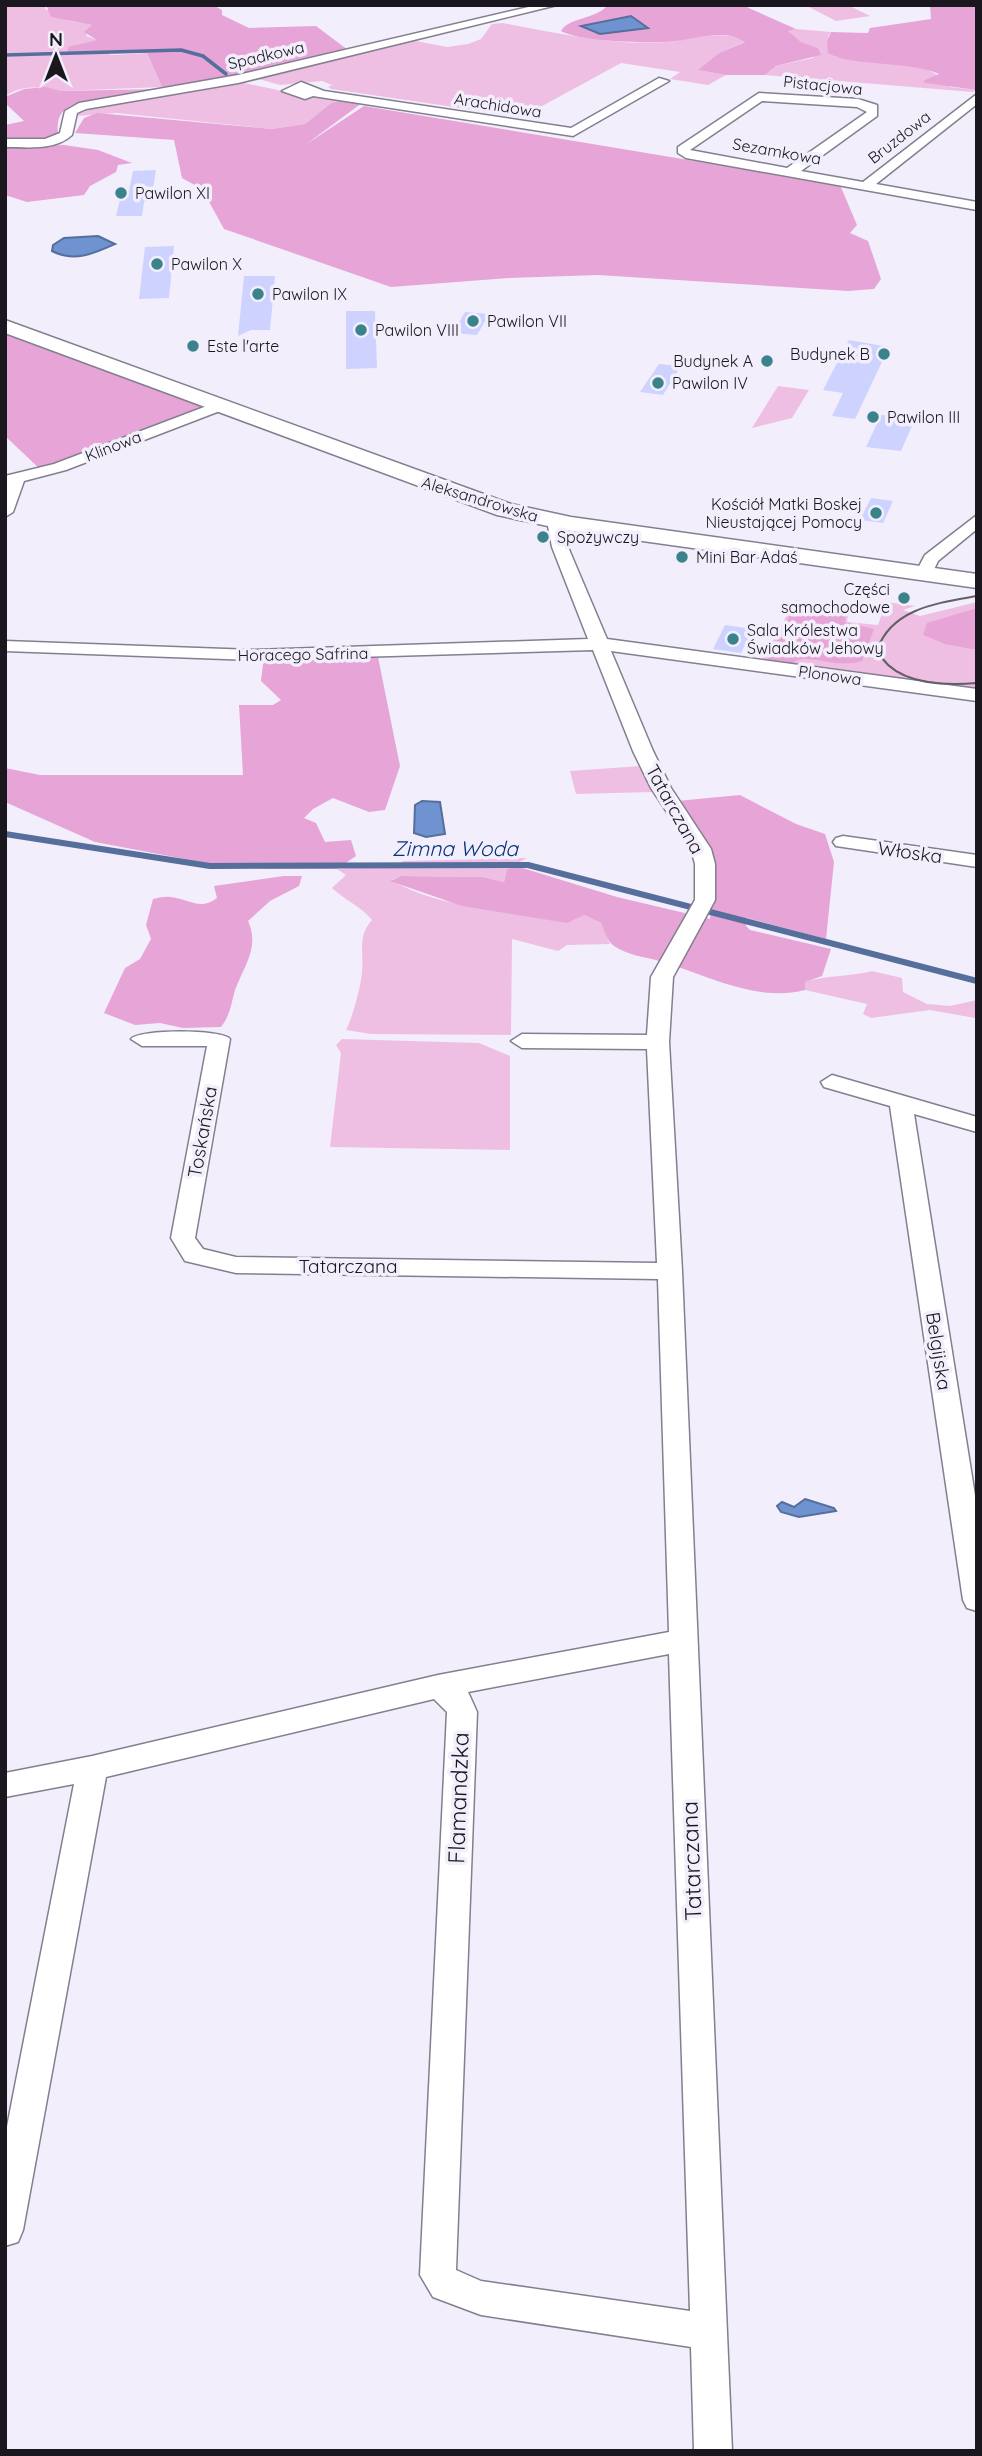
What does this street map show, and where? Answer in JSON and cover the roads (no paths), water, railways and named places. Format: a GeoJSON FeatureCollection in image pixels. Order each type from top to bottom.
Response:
{"type":"FeatureCollection","features":[{"type":"Feature","properties":{"kind":"main road","name":"Aleksandrowska"},"geometry":{"type":"LineString","coordinates":[[5,326],[465,497],[555,521],[977,581]]}},
{"type":"Feature","properties":{"kind":"street","name":"Spadkowa"},"geometry":{"type":"LineString","coordinates":[[5,143],[62,138],[66,135],[71,111],[83,106],[237,79],[552,5]]}},
{"type":"Feature","properties":{"kind":"street","name":"Arachidowa"},"geometry":{"type":"LineString","coordinates":[[237,79],[289,89],[314,89],[573,132],[663,81]]}},
{"type":"Feature","properties":{"kind":"street","name":"Pistacjowa"},"geometry":{"type":"LineString","coordinates":[[682,151],[759,97],[858,103],[873,108],[873,113],[792,171]]}},
{"type":"Feature","properties":{"kind":"street","name":"Bruzdowa"},"geometry":{"type":"LineString","coordinates":[[866,186],[977,98]]}},
{"type":"Feature","properties":{"kind":"street","name":"Sezamkowa"},"geometry":{"type":"LineString","coordinates":[[682,151],[866,186]]}},
{"type":"Feature","properties":{"kind":"street","name":"Bruzdowa"},"geometry":{"type":"LineString","coordinates":[[866,186],[975,204]]}},
{"type":"Feature","properties":{"kind":"street","name":"Klinowa"},"geometry":{"type":"LineString","coordinates":[[11,480],[60,467],[220,406]]}},
{"type":"Feature","properties":{"kind":"street"},"geometry":{"type":"LineString","coordinates":[[5,512],[11,480]]}},
{"type":"Feature","properties":{"kind":"street"},"geometry":{"type":"LineString","coordinates":[[923,574],[931,559],[977,520]]}},
{"type":"Feature","properties":{"kind":"street","name":"Tatarczana"},"geometry":{"type":"LineString","coordinates":[[555,521],[560,547],[655,776],[701,849],[706,879],[701,909],[662,976],[658,1042],[670,1271],[713,2451]]}},
{"type":"Feature","properties":{"kind":"street","name":"Horacego Safrina"},"geometry":{"type":"LineString","coordinates":[[5,646],[253,655],[601,644]]}},
{"type":"Feature","properties":{"kind":"street","name":"Plonowa"},"geometry":{"type":"LineString","coordinates":[[601,644],[977,695]]}},
{"type":"Feature","properties":{"kind":"street"},"geometry":{"type":"LineString","coordinates":[[610,667],[621,657],[645,651]]}},
{"type":"Feature","properties":{"kind":"street","name":"Włoska"},"geometry":{"type":"LineString","coordinates":[[843,842],[977,861]]}},
{"type":"Feature","properties":{"kind":"street","name":"Toskańska"},"geometry":{"type":"LineString","coordinates":[[142,1039],[219,1038],[183,1238],[194,1255],[236,1265]]}},
{"type":"Feature","properties":{"kind":"street"},"geometry":{"type":"LineString","coordinates":[[522,1041],[658,1042]]}},
{"type":"Feature","properties":{"kind":"street"},"geometry":{"type":"LineString","coordinates":[[832,1082],[977,1125]]}},
{"type":"Feature","properties":{"kind":"street","name":"Belgijska"},"geometry":{"type":"LineString","coordinates":[[901,1102],[976,1587]]}},
{"type":"Feature","properties":{"kind":"street","name":"Tatarczana"},"geometry":{"type":"LineString","coordinates":[[236,1265],[670,1271]]}},
{"type":"Feature","properties":{"kind":"street"},"geometry":{"type":"LineString","coordinates":[[5,1785],[92,1768],[438,1686],[682,1640]]}},
{"type":"Feature","properties":{"kind":"street","name":"Flamandzka"},"geometry":{"type":"LineString","coordinates":[[438,1686],[457,1700],[461,1712],[438,2275],[446,2285],[481,2298],[709,2332]]}},
{"type":"Feature","properties":{"kind":"street"},"geometry":{"type":"LineString","coordinates":[[5,2230],[92,1768]]}},
{"type":"Feature","properties":{"kind":"water"},"geometry":{"type":"Polygon","coordinates":[[[631,16],[648,28],[600,34],[581,26],[631,16]]]}},
{"type":"Feature","properties":{"kind":"water"},"geometry":{"type":"Polygon","coordinates":[[[98,236],[115,244],[76,256],[60,255],[52,251],[53,245],[64,238],[98,236]]]}},
{"type":"Feature","properties":{"kind":"water"},"geometry":{"type":"Polygon","coordinates":[[[422,801],[440,802],[445,834],[426,837],[414,833],[415,805],[422,801]]]}},
{"type":"Feature","properties":{"kind":"water"},"geometry":{"type":"Polygon","coordinates":[[[805,1499],[836,1511],[799,1517],[781,1512],[777,1506],[782,1502],[794,1507],[805,1499]]]}},
{"type":"Feature","properties":{"kind":"waterway"},"geometry":{"type":"LineString","coordinates":[[5,55],[181,50],[203,56],[226,74]]}},
{"type":"Feature","properties":{"kind":"waterway","name":"Zimna Woda"},"geometry":{"type":"LineString","coordinates":[[5,834],[210,866],[528,865],[977,981]]}},
{"type":"Feature","properties":{"kind":"tram line"},"geometry":{"type":"LineString","coordinates":[[977,596],[932,605],[905,616],[893,625],[877,650],[885,662],[907,677],[934,683],[977,683]]}},
{"type":"Feature","properties":{"kind":"place","name":"Pawilon XI"},"geometry":{"type":"Point","coordinates":[121,193]}},
{"type":"Feature","properties":{"kind":"place","name":"Pawilon X"},"geometry":{"type":"Point","coordinates":[157,264]}},
{"type":"Feature","properties":{"kind":"place","name":"Pawilon IX"},"geometry":{"type":"Point","coordinates":[258,294]}},
{"type":"Feature","properties":{"kind":"place","name":"Pawilon VII"},"geometry":{"type":"Point","coordinates":[473,321]}},
{"type":"Feature","properties":{"kind":"place","name":"Pawilon VIII"},"geometry":{"type":"Point","coordinates":[361,330]}},
{"type":"Feature","properties":{"kind":"place","name":"Este l'arte"},"geometry":{"type":"Point","coordinates":[193,346]}},
{"type":"Feature","properties":{"kind":"place","name":"Budynek B"},"geometry":{"type":"Point","coordinates":[884,354]}},
{"type":"Feature","properties":{"kind":"place","name":"Budynek A"},"geometry":{"type":"Point","coordinates":[767,361]}},
{"type":"Feature","properties":{"kind":"place","name":"Pawilon IV"},"geometry":{"type":"Point","coordinates":[658,383]}},
{"type":"Feature","properties":{"kind":"place","name":"Pawilon III"},"geometry":{"type":"Point","coordinates":[873,417]}},
{"type":"Feature","properties":{"kind":"place","name":"Kościół Matki Boskej Nieustającej Pomocy"},"geometry":{"type":"Point","coordinates":[876,513]}},
{"type":"Feature","properties":{"kind":"place","name":"Spożywczy"},"geometry":{"type":"Point","coordinates":[543,537]}},
{"type":"Feature","properties":{"kind":"place","name":"Mini Bar Adaś"},"geometry":{"type":"Point","coordinates":[682,557]}},
{"type":"Feature","properties":{"kind":"place","name":"Części samochodowe"},"geometry":{"type":"Point","coordinates":[904,598]}},
{"type":"Feature","properties":{"kind":"place","name":"Sala Królestwa Świadków Jehowy"},"geometry":{"type":"Point","coordinates":[733,639]}}]}
